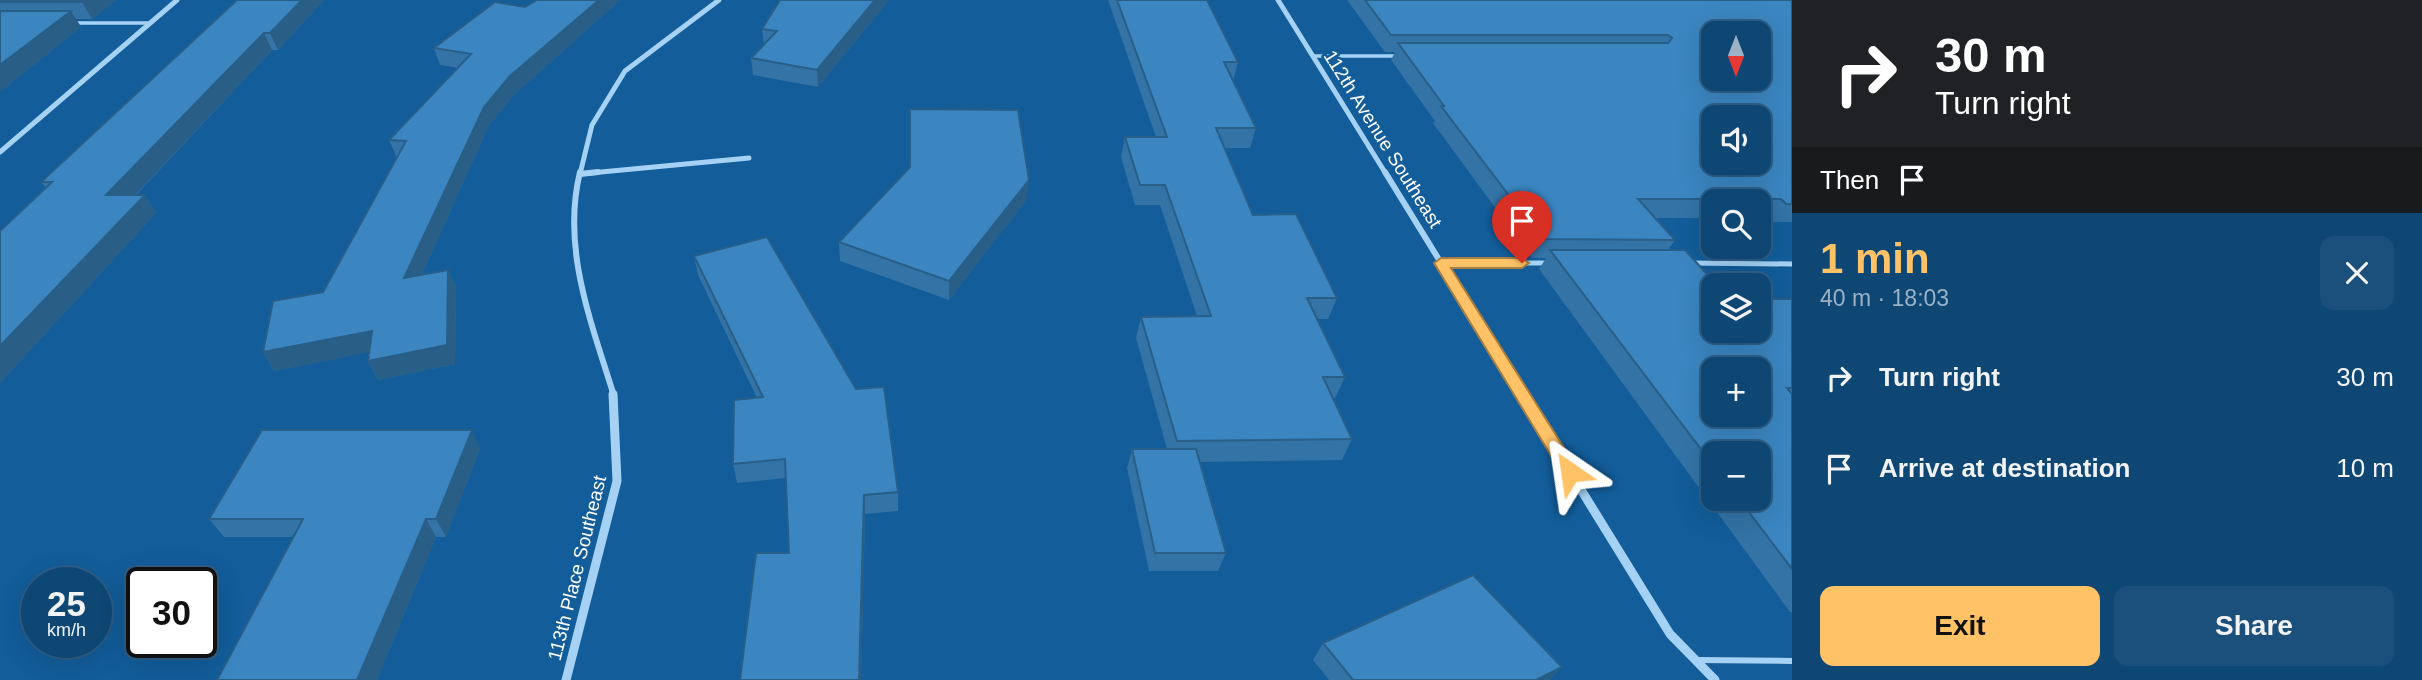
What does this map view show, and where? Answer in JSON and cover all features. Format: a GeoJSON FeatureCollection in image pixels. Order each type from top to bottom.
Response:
{"type":"FeatureCollection","features":[{"type":"Feature","properties":{"kind":"street"},"geometry":{"type":"LineString","coordinates":[[0,152],[177,0]]}},
{"type":"Feature","properties":{"kind":"street","name":"113th Place Southeast"},"geometry":{"type":"LineString","coordinates":[[566,680],[617,481],[614,397],[578,279],[574,197],[592,125],[625,71],[719,0]]}},
{"type":"Feature","properties":{"kind":"street","name":"112th Avenue Southeast"},"geometry":{"type":"LineString","coordinates":[[1278,0],[1670,634],[1715,680]]}},
{"type":"Feature","properties":{"kind":"street"},"geometry":{"type":"LineString","coordinates":[[580,174],[749,158]]}},
{"type":"Feature","properties":{"kind":"lane"},"geometry":{"type":"LineString","coordinates":[[68,23],[150,23]]}},
{"type":"Feature","properties":{"kind":"lane"},"geometry":{"type":"LineString","coordinates":[[1313,56],[1410,56]]}},
{"type":"Feature","properties":{"kind":"lane"},"geometry":{"type":"LineString","coordinates":[[1441,263],[1549,263]]}},
{"type":"Feature","properties":{"kind":"lane"},"geometry":{"type":"LineString","coordinates":[[1684,263],[1792,264]]}},
{"type":"Feature","properties":{"kind":"lane"},"geometry":{"type":"LineString","coordinates":[[1696,660],[1792,661]]}},
{"type":"Feature","properties":{"kind":"building"},"geometry":{"type":"Polygon","coordinates":[[[0,0],[85,0],[0,2],[0,0]]]}},
{"type":"Feature","properties":{"kind":"building"},"geometry":{"type":"Polygon","coordinates":[[[237,0],[302,0],[270,33],[264,33],[106,195],[145,195],[0,346],[0,231],[52,182],[41,182],[237,0]]]}},
{"type":"Feature","properties":{"kind":"building"},"geometry":{"type":"Polygon","coordinates":[[[537,0],[599,0],[510,76],[484,107],[404,278],[448,270],[447,345],[368,361],[372,331],[263,352],[273,301],[323,292],[406,141],[389,140],[471,54],[434,48],[495,2],[525,7],[537,0]]]}},
{"type":"Feature","properties":{"kind":"building"},"geometry":{"type":"Polygon","coordinates":[[[780,0],[875,0],[817,70],[751,58],[777,31],[762,29],[780,0]]]}},
{"type":"Feature","properties":{"kind":"building"},"geometry":{"type":"Polygon","coordinates":[[[1117,0],[1207,0],[1238,62],[1224,62],[1256,128],[1216,128],[1253,215],[1296,214],[1337,298],[1307,298],[1345,377],[1323,377],[1352,439],[1177,441],[1141,317],[1211,316],[1165,185],[1140,185],[1125,137],[1167,137],[1117,0]]]}},
{"type":"Feature","properties":{"kind":"building"},"geometry":{"type":"Polygon","coordinates":[[[1365,0],[1792,0],[1792,204],[1786,204],[1781,199],[1771,199],[1771,189],[1701,189],[1701,199],[1638,199],[1675,240],[1542,239],[1441,106],[1444,106],[1398,43],[1668,43],[1672,38],[1668,35],[1391,35],[1365,0]]]}},
{"type":"Feature","properties":{"kind":"building"},"geometry":{"type":"Polygon","coordinates":[[[0,11],[71,11],[0,65],[0,11]]]}},
{"type":"Feature","properties":{"kind":"building"},"geometry":{"type":"Polygon","coordinates":[[[910,109],[1018,110],[1029,180],[949,281],[839,242],[910,167],[910,109]]]}},
{"type":"Feature","properties":{"kind":"building"},"geometry":{"type":"Polygon","coordinates":[[[767,237],[856,389],[884,387],[898,492],[864,495],[859,680],[740,680],[756,553],[789,553],[785,459],[733,464],[734,400],[763,397],[694,256],[767,237]]]}},
{"type":"Feature","properties":{"kind":"building"},"geometry":{"type":"Polygon","coordinates":[[[1550,250],[1685,250],[1706,273],[1701,273],[1701,343],[1771,343],[1771,299],[1792,299],[1792,388],[1787,388],[1792,394],[1792,569],[1748,511],[1771,511],[1771,441],[1701,441],[1701,449],[1550,250]]]}},
{"type":"Feature","properties":{"kind":"building"},"geometry":{"type":"Polygon","coordinates":[[[262,430],[472,430],[436,519],[426,519],[357,680],[217,680],[303,519],[209,519],[262,430]]]}},
{"type":"Feature","properties":{"kind":"building"},"geometry":{"type":"Polygon","coordinates":[[[1132,449],[1196,449],[1226,553],[1155,553],[1132,449]]]}},
{"type":"Feature","properties":{"kind":"building"},"geometry":{"type":"Polygon","coordinates":[[[1473,575],[1562,667],[1536,680],[1353,680],[1323,643],[1473,575]]]}},
{"type":"Feature","properties":{"kind":"route"},"geometry":{"type":"LineString","coordinates":[[1522,263],[1441,263],[1570,472]]}}]}
